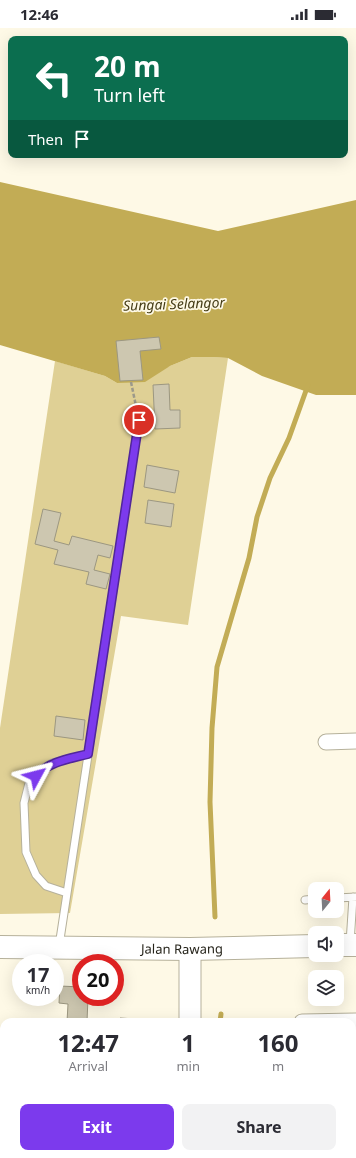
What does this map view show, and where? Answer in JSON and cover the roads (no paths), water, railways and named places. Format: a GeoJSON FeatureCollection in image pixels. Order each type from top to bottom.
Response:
{"type":"FeatureCollection","features":[{"type":"Feature","properties":{"kind":"main road","name":"Jalan Rawang"},"geometry":{"type":"LineString","coordinates":[[0,947],[190,950],[308,946]]}},
{"type":"Feature","properties":{"kind":"street"},"geometry":{"type":"LineString","coordinates":[[326,742],[356,741]]}},
{"type":"Feature","properties":{"kind":"street"},"geometry":{"type":"LineString","coordinates":[[190,950],[190,1018]]}},
{"type":"Feature","properties":{"kind":"lane"},"geometry":{"type":"LineString","coordinates":[[59,949],[139,420]]}},
{"type":"Feature","properties":{"kind":"lane"},"geometry":{"type":"LineString","coordinates":[[67,893],[46,886],[36,875],[26,852],[24,803],[29,783],[42,769],[52,763],[88,754]]}},
{"type":"Feature","properties":{"kind":"lane"},"geometry":{"type":"LineString","coordinates":[[344,898],[355,897],[348,945]]}},
{"type":"Feature","properties":{"kind":"water","name":"Sungai Selangor"},"geometry":{"type":"Polygon","coordinates":[[[0,182],[218,231],[356,200],[356,395],[316,395],[262,376],[228,358],[213,357],[192,357],[170,366],[145,382],[117,383],[105,376],[0,345],[0,182]]]}},
{"type":"Feature","properties":{"kind":"waterway"},"geometry":{"type":"LineString","coordinates":[[215,917],[210,802],[212,728],[217,667],[249,558],[257,517],[270,478],[289,438],[308,385]]}},
{"type":"Feature","properties":{"kind":"waterway"},"geometry":{"type":"LineString","coordinates":[[220,1018],[221,1014]]}}]}
